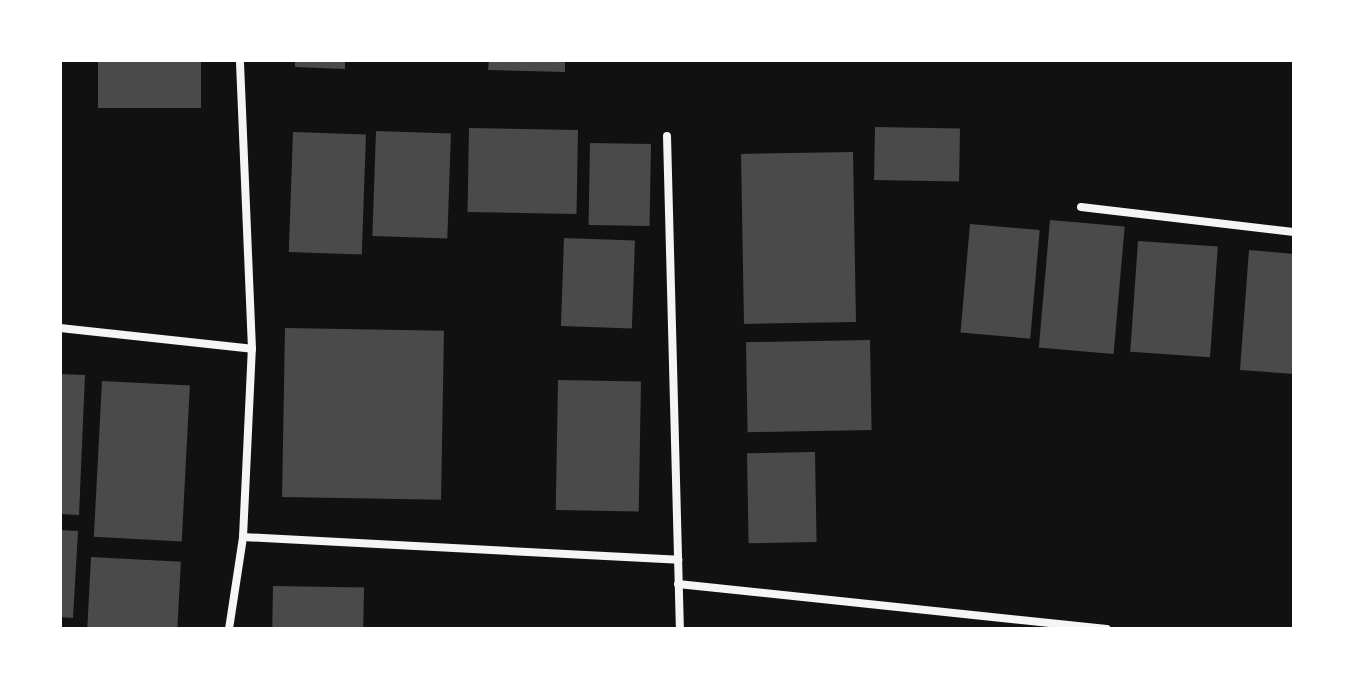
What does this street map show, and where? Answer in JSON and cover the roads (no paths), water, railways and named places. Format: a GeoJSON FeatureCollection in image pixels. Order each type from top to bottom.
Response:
{"type":"FeatureCollection","features":[{"type":"Feature","properties":{"kind":"street"},"geometry":{"type":"LineString","coordinates":[[229,629],[243,537],[252,349],[240,60]]}},
{"type":"Feature","properties":{"kind":"street"},"geometry":{"type":"LineString","coordinates":[[667,136],[680,629]]}},
{"type":"Feature","properties":{"kind":"street"},"geometry":{"type":"LineString","coordinates":[[1081,207],[1294,232]]}},
{"type":"Feature","properties":{"kind":"street"},"geometry":{"type":"LineString","coordinates":[[60,328],[252,349]]}},
{"type":"Feature","properties":{"kind":"street"},"geometry":{"type":"LineString","coordinates":[[243,537],[678,560]]}},
{"type":"Feature","properties":{"kind":"street"},"geometry":{"type":"LineString","coordinates":[[678,584],[1107,629]]}}]}
